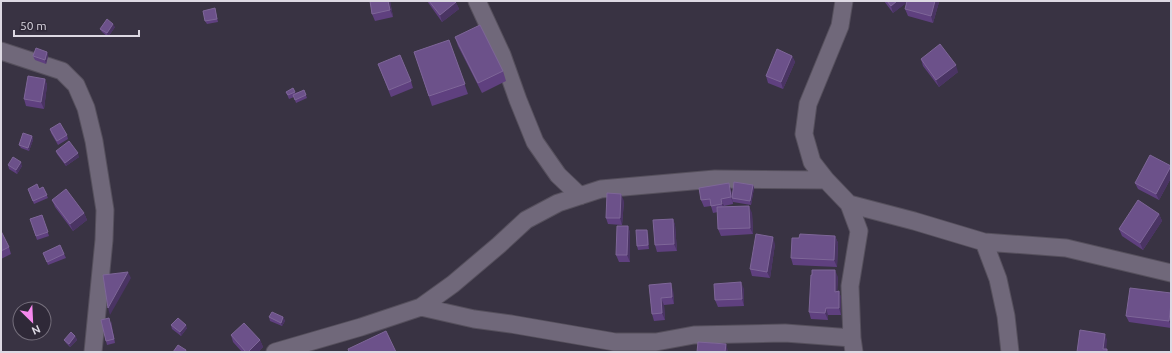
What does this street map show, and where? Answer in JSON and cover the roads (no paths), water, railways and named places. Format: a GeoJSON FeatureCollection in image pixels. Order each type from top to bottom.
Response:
{"type":"FeatureCollection","features":[{"type":"Feature","properties":{"kind":"street"},"geometry":{"type":"LineString","coordinates":[[477,1],[502,55],[535,142],[558,175],[580,196]]}},
{"type":"Feature","properties":{"kind":"street"},"geometry":{"type":"LineString","coordinates":[[421,307],[474,319],[615,342],[656,342],[694,335],[785,333],[853,345],[850,286],[859,231],[849,204],[826,180],[812,162],[804,134],[808,104],[840,26],[844,1]]}},
{"type":"Feature","properties":{"kind":"street"},"geometry":{"type":"LineString","coordinates":[[1,51],[62,71],[76,85],[86,108],[94,141],[105,210],[104,240],[93,352]]}},
{"type":"Feature","properties":{"kind":"street"},"geometry":{"type":"LineString","coordinates":[[275,352],[361,327],[421,307],[453,284],[526,220],[558,202],[601,189],[715,179],[826,180]]}},
{"type":"Feature","properties":{"kind":"street"},"geometry":{"type":"LineString","coordinates":[[849,204],[914,221],[984,242],[1066,248],[1171,273]]}},
{"type":"Feature","properties":{"kind":"street"},"geometry":{"type":"LineString","coordinates":[[984,242],[998,279],[1006,316],[1010,352]]}}]}
